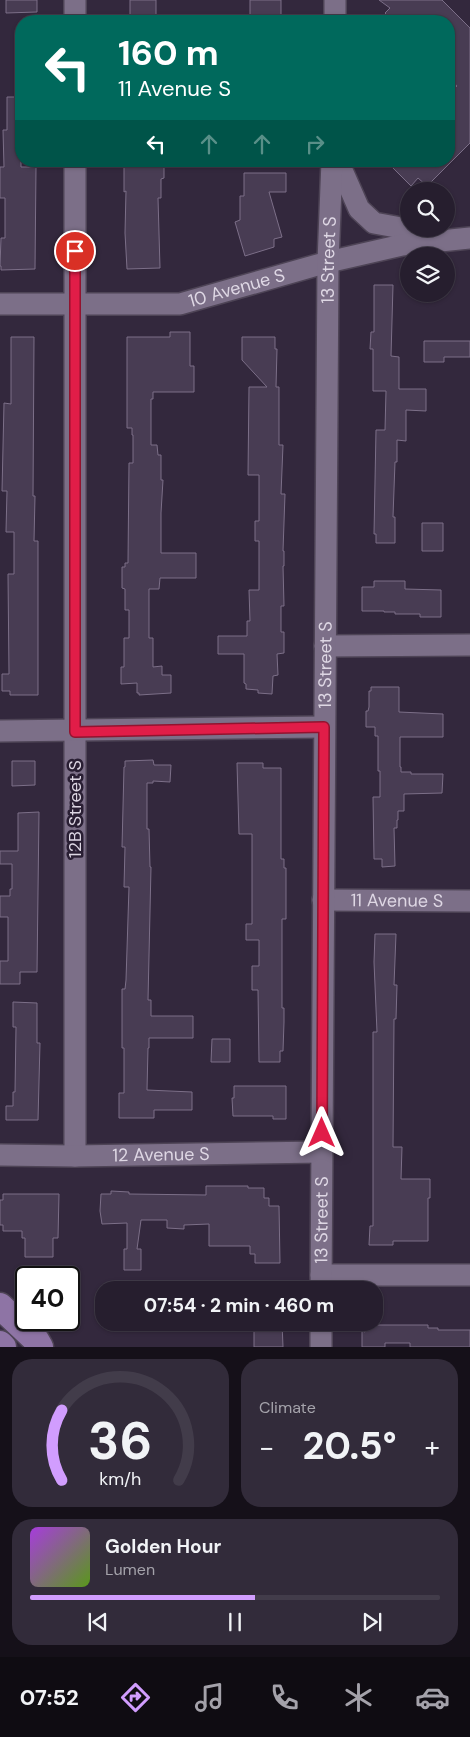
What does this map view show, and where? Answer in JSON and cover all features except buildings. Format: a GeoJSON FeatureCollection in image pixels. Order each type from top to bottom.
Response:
{"type":"FeatureCollection","features":[{"type":"Feature","properties":{"kind":"main road"},"geometry":{"type":"LineString","coordinates":[[0,1306],[36,1340],[40,1347]]}},
{"type":"Feature","properties":{"kind":"main road"},"geometry":{"type":"LineString","coordinates":[[0,1344],[3,1347]]}},
{"type":"Feature","properties":{"kind":"street"},"geometry":{"type":"LineString","coordinates":[[75,0],[75,15]]}},
{"type":"Feature","properties":{"kind":"street"},"geometry":{"type":"LineString","coordinates":[[335,0],[335,15]]}},
{"type":"Feature","properties":{"kind":"street","name":"12B Street S"},"geometry":{"type":"LineString","coordinates":[[75,167],[75,1156]]}},
{"type":"Feature","properties":{"kind":"street","name":"13 Street S"},"geometry":{"type":"LineString","coordinates":[[321,1281],[324,646],[328,262],[332,167]]}},
{"type":"Feature","properties":{"kind":"street"},"geometry":{"type":"LineString","coordinates":[[341,167],[359,209],[374,223],[464,238]]}},
{"type":"Feature","properties":{"kind":"street","name":"10 Avenue S"},"geometry":{"type":"LineString","coordinates":[[0,304],[180,304],[328,262],[402,245],[464,238]]}},
{"type":"Feature","properties":{"kind":"street"},"geometry":{"type":"LineString","coordinates":[[324,646],[470,646]]}},
{"type":"Feature","properties":{"kind":"street"},"geometry":{"type":"LineString","coordinates":[[0,731],[75,732],[324,727]]}},
{"type":"Feature","properties":{"kind":"street","name":"11 Avenue S"},"geometry":{"type":"LineString","coordinates":[[323,900],[470,901]]}},
{"type":"Feature","properties":{"kind":"street","name":"12 Avenue S"},"geometry":{"type":"LineString","coordinates":[[0,1155],[75,1156],[321,1152]]}},
{"type":"Feature","properties":{"kind":"street"},"geometry":{"type":"LineString","coordinates":[[358,1281],[470,1275]]}},
{"type":"Feature","properties":{"kind":"street"},"geometry":{"type":"LineString","coordinates":[[321,1331],[321,1347]]}},
{"type":"Feature","properties":{"kind":"route"},"geometry":{"type":"LineString","coordinates":[[75,251],[75,732],[324,727],[322,1133]]}}]}
